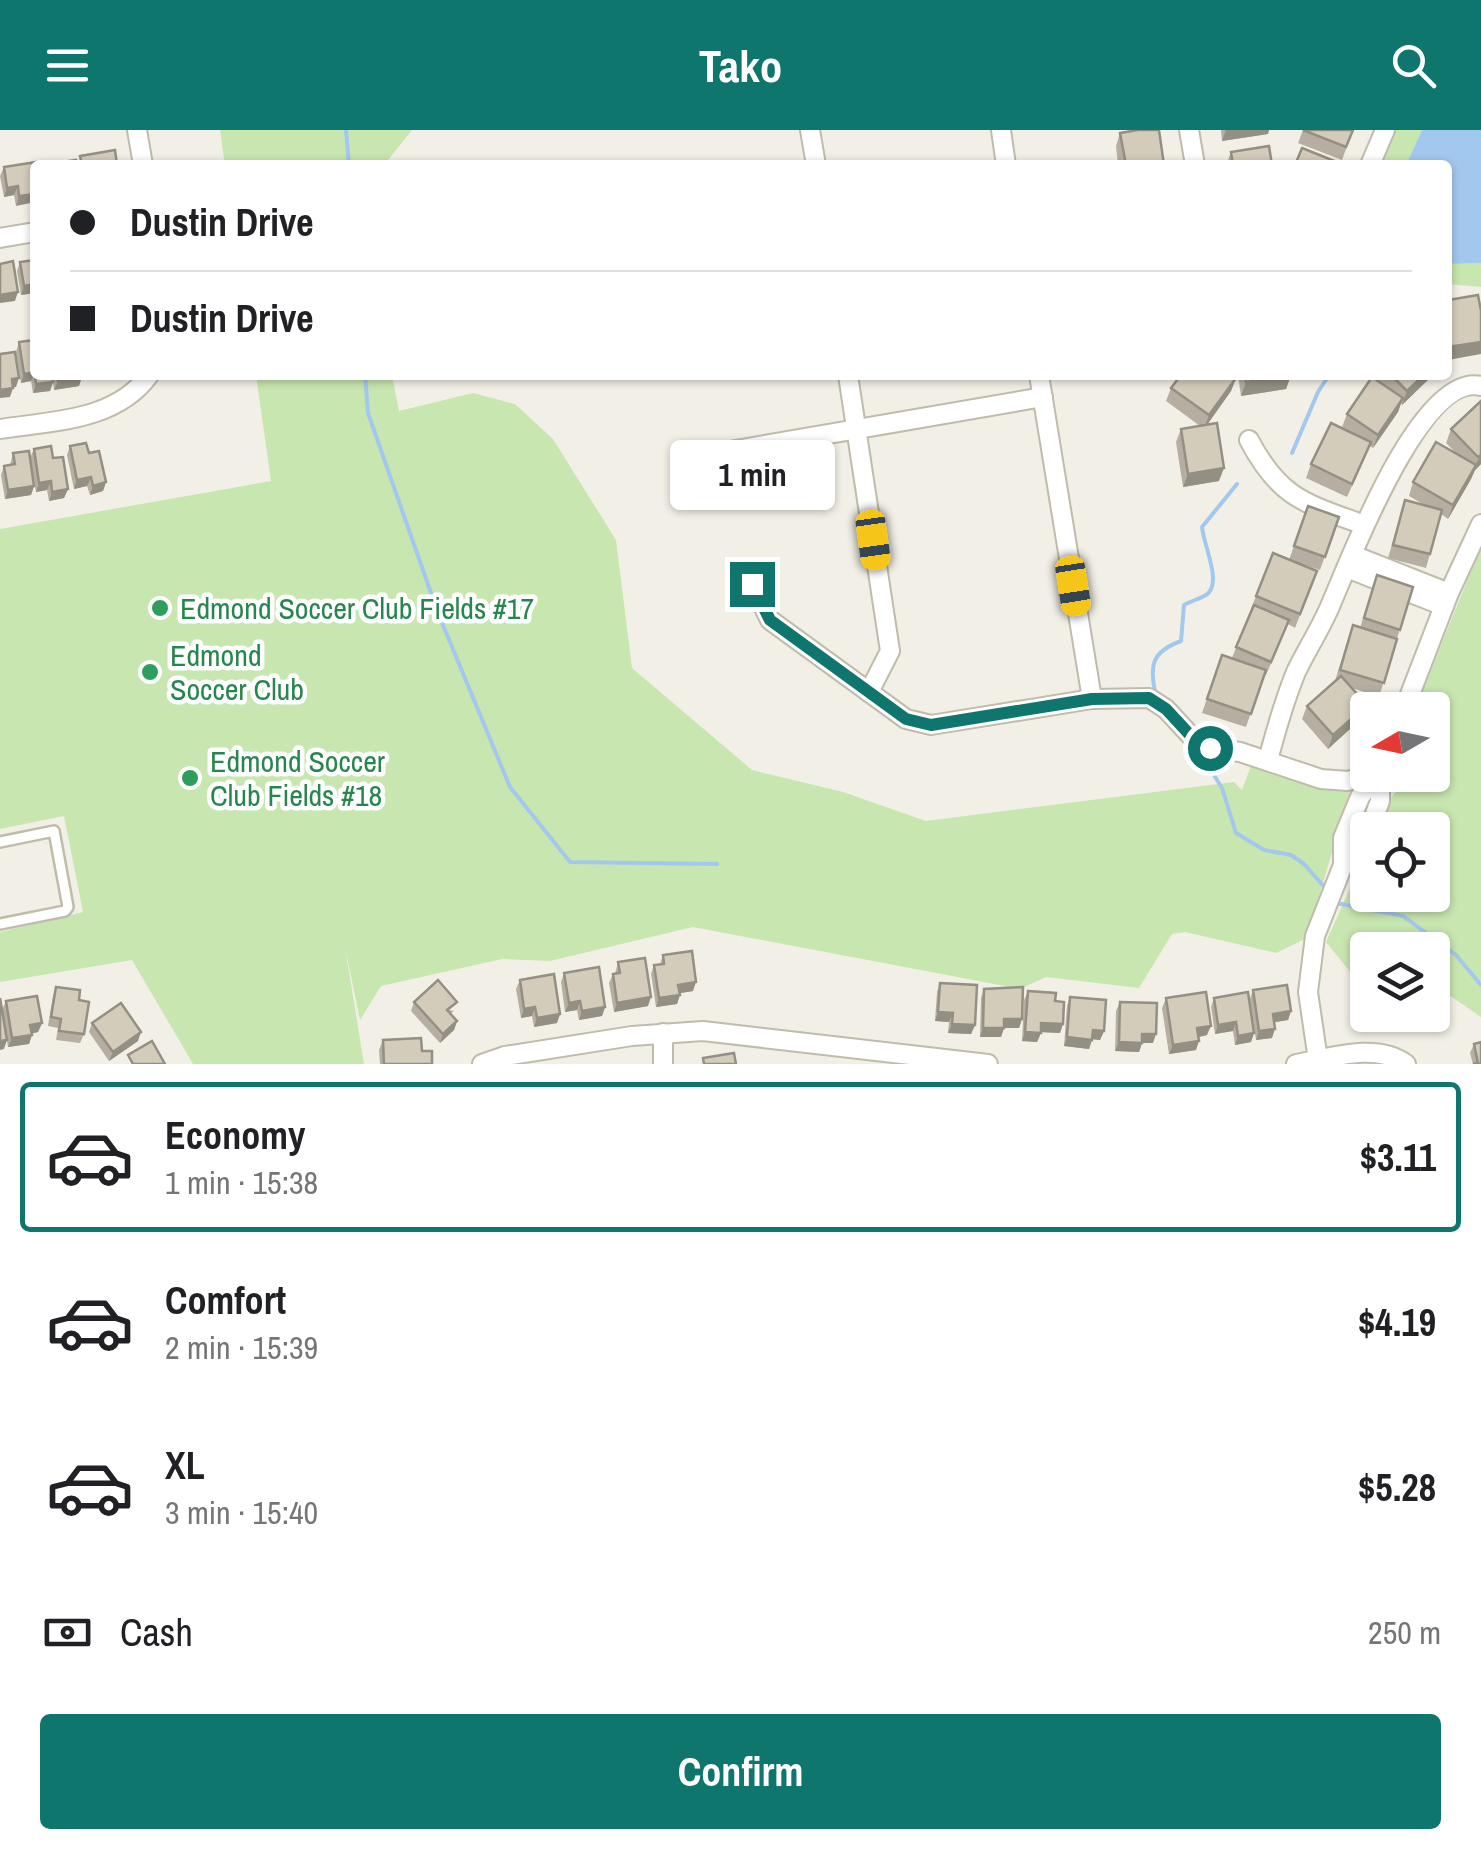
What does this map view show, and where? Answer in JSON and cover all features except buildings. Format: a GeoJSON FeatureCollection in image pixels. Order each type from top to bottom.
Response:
{"type":"FeatureCollection","features":[{"type":"Feature","properties":{"kind":"street"},"geometry":{"type":"LineString","coordinates":[[137,130],[142,160]]}},
{"type":"Feature","properties":{"kind":"street"},"geometry":{"type":"LineString","coordinates":[[810,130],[815,160]]}},
{"type":"Feature","properties":{"kind":"street"},"geometry":{"type":"LineString","coordinates":[[1001,130],[1005,160]]}},
{"type":"Feature","properties":{"kind":"street"},"geometry":{"type":"LineString","coordinates":[[1189,130],[1194,160]]}},
{"type":"Feature","properties":{"kind":"street"},"geometry":{"type":"LineString","coordinates":[[1372,160],[1385,130]]}},
{"type":"Feature","properties":{"kind":"street"},"geometry":{"type":"LineString","coordinates":[[0,238],[30,233]]}},
{"type":"Feature","properties":{"kind":"street"},"geometry":{"type":"LineString","coordinates":[[0,429],[103,411],[126,399],[144,380]]}},
{"type":"Feature","properties":{"kind":"street"},"geometry":{"type":"LineString","coordinates":[[849,380],[890,651],[869,692]]}},
{"type":"Feature","properties":{"kind":"street"},"geometry":{"type":"LineString","coordinates":[[1040,380],[1092,699]]}},
{"type":"Feature","properties":{"kind":"street"},"geometry":{"type":"LineString","coordinates":[[1268,760],[1280,711],[1383,484],[1440,404],[1467,384],[1481,386]]}},
{"type":"Feature","properties":{"kind":"street"},"geometry":{"type":"LineString","coordinates":[[702,456],[1042,398]]}},
{"type":"Feature","properties":{"kind":"street"},"geometry":{"type":"LineString","coordinates":[[1249,440],[1266,472],[1286,492],[1364,525]]}},
{"type":"Feature","properties":{"kind":"street"},"geometry":{"type":"LineString","coordinates":[[1411,692],[1481,524]]}},
{"type":"Feature","properties":{"kind":"street"},"geometry":{"type":"LineString","coordinates":[[1350,562],[1447,600]]}},
{"type":"Feature","properties":{"kind":"street"},"geometry":{"type":"LineString","coordinates":[[752,584],[770,620],[906,719],[931,725],[1092,699],[1149,698],[1210,748],[1268,760],[1321,779],[1350,780]]}},
{"type":"Feature","properties":{"kind":"street"},"geometry":{"type":"LineString","coordinates":[[1318,1060],[1308,992],[1310,964],[1315,936],[1344,865],[1343,838],[1363,792]]}},
{"type":"Feature","properties":{"kind":"street"},"geometry":{"type":"LineString","coordinates":[[1344,865],[1350,859]]}},
{"type":"Feature","properties":{"kind":"street"},"geometry":{"type":"LineString","coordinates":[[482,1064],[505,1056],[703,1031],[865,1057],[988,1064]]}},
{"type":"Feature","properties":{"kind":"street"},"geometry":{"type":"LineString","coordinates":[[663,1064],[664,1033]]}},
{"type":"Feature","properties":{"kind":"street"},"geometry":{"type":"LineString","coordinates":[[1296,1064],[1379,1053],[1406,1064]]}},
{"type":"Feature","properties":{"kind":"lane"},"geometry":{"type":"LineString","coordinates":[[0,842],[54,831],[68,907],[65,911],[0,924]]}},
{"type":"Feature","properties":{"kind":"green space"},"geometry":{"type":"Polygon","coordinates":[[[220,130],[412,130],[388,160],[224,160],[220,130]]]}},
{"type":"Feature","properties":{"kind":"green space"},"geometry":{"type":"Polygon","coordinates":[[[1395,130],[1422,130],[1408,160],[1382,160],[1395,130]]]}},
{"type":"Feature","properties":{"kind":"green space"},"geometry":{"type":"Polygon","coordinates":[[[1481,263],[1481,287],[1452,284],[1452,264],[1481,263]]]}},
{"type":"Feature","properties":{"kind":"green space"},"geometry":{"type":"Polygon","coordinates":[[[257,380],[393,380],[399,411],[473,393],[515,404],[553,439],[616,540],[632,668],[752,770],[843,792],[926,821],[1234,782],[1242,790],[1252,763],[1347,789],[1349,794],[1307,938],[1276,953],[1185,932],[1172,934],[1139,988],[1046,977],[1020,989],[693,927],[550,961],[502,959],[381,986],[360,1020],[345,947],[364,1064],[193,1064],[132,960],[0,982],[0,932],[83,912],[64,816],[0,829],[0,529],[271,481],[257,380]]]}},
{"type":"Feature","properties":{"kind":"green space"},"geometry":{"type":"Polygon","coordinates":[[[1481,546],[1481,1017],[1450,996],[1450,932],[1350,932],[1350,972],[1326,942],[1350,888],[1350,912],[1450,912],[1450,812],[1384,812],[1396,792],[1450,792],[1450,692],[1422,692],[1481,546]]]}},
{"type":"Feature","properties":{"kind":"water"},"geometry":{"type":"Polygon","coordinates":[[[1422,130],[1481,130],[1481,263],[1452,264],[1452,160],[1408,160],[1422,130]]]}},
{"type":"Feature","properties":{"kind":"waterway"},"geometry":{"type":"LineString","coordinates":[[346,130],[349,160]]}},
{"type":"Feature","properties":{"kind":"waterway"},"geometry":{"type":"LineString","coordinates":[[365,380],[368,413],[438,613],[510,787],[570,862],[717,864]]}},
{"type":"Feature","properties":{"kind":"waterway"},"geometry":{"type":"LineString","coordinates":[[1292,453],[1326,380]]}},
{"type":"Feature","properties":{"kind":"waterway"},"geometry":{"type":"LineString","coordinates":[[1156,696],[1153,668],[1158,655],[1181,641],[1184,605],[1206,595],[1213,583],[1202,527],[1237,484]]}},
{"type":"Feature","properties":{"kind":"waterway"},"geometry":{"type":"LineString","coordinates":[[1198,749],[1222,788],[1236,833],[1264,850],[1291,855],[1328,891]]}},
{"type":"Feature","properties":{"kind":"waterway"},"geometry":{"type":"LineString","coordinates":[[1336,903],[1403,916],[1456,955],[1481,985]]}},
{"type":"Feature","properties":{"kind":"place","name":"Edmond Soccer Club Fields #17"},"geometry":{"type":"Point","coordinates":[160,608]}},
{"type":"Feature","properties":{"kind":"place","name":"Edmond Soccer Club"},"geometry":{"type":"Point","coordinates":[150,672]}},
{"type":"Feature","properties":{"kind":"place","name":"Edmond Soccer Club Fields #18"},"geometry":{"type":"Point","coordinates":[190,778]}},
{"type":"Feature","properties":{"kind":"route"},"geometry":{"type":"LineString","coordinates":[[752,584],[770,620],[906,719],[931,725],[1092,699],[1149,698],[1210,748]]}}]}
